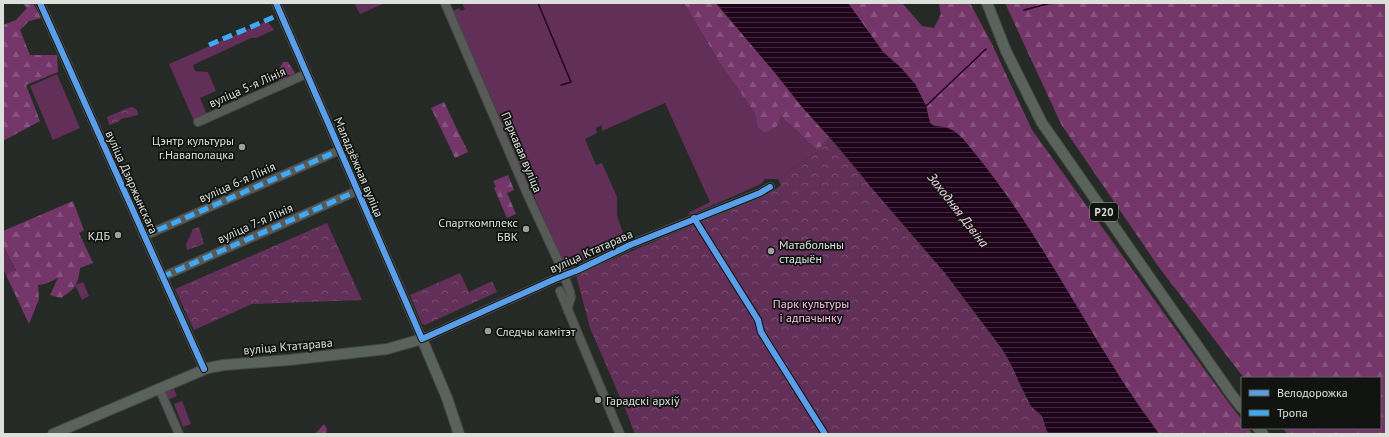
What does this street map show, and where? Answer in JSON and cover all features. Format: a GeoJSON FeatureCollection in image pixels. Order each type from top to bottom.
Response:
{"type":"FeatureCollection","features":[{"type":"Feature","properties":{"kind":"main road","name":"Р20"},"geometry":{"type":"LineString","coordinates":[[987,3],[1006,51],[1042,122],[1241,407]]}},
{"type":"Feature","properties":{"kind":"main road","name":"вуліца Ктатарава"},"geometry":{"type":"LineString","coordinates":[[53,434],[204,369],[224,365],[289,360],[387,349],[422,339]]}},
{"type":"Feature","properties":{"kind":"main road","name":"Маладзёжная вуліца"},"geometry":{"type":"LineString","coordinates":[[422,339],[447,398],[459,434]]}},
{"type":"Feature","properties":{"kind":"street","name":"вуліца Дзяржынскага"},"geometry":{"type":"LineString","coordinates":[[40,3],[204,369]]}},
{"type":"Feature","properties":{"kind":"street","name":"Маладзёжная вуліца"},"geometry":{"type":"LineString","coordinates":[[276,3],[422,339]]}},
{"type":"Feature","properties":{"kind":"street","name":"Паркавая вуліца"},"geometry":{"type":"LineString","coordinates":[[445,3],[564,275],[571,297],[568,311]]}},
{"type":"Feature","properties":{"kind":"street","name":"вуліца 5-я Лінія"},"geometry":{"type":"LineString","coordinates":[[198,122],[306,74]]}},
{"type":"Feature","properties":{"kind":"street","name":"вуліца 6-я Лінія"},"geometry":{"type":"LineString","coordinates":[[144,236],[340,150]]}},
{"type":"Feature","properties":{"kind":"street","name":"вуліца Ктатарава"},"geometry":{"type":"LineString","coordinates":[[422,339],[578,270],[630,245],[760,193],[770,187]]}},
{"type":"Feature","properties":{"kind":"street","name":"вуліца 7-я Лінія"},"geometry":{"type":"LineString","coordinates":[[162,277],[357,191]]}},
{"type":"Feature","properties":{"kind":"street","name":"Паркавая вуліца"},"geometry":{"type":"LineString","coordinates":[[560,291],[620,434]]}},
{"type":"Feature","properties":{"kind":"street"},"geometry":{"type":"LineString","coordinates":[[159,388],[179,434]]}},
{"type":"Feature","properties":{"kind":"green space"},"geometry":{"type":"Polygon","coordinates":[[[22,3],[33,3],[41,18],[29,21],[20,30],[30,55],[57,55],[58,72],[26,85],[40,121],[3,141],[3,25],[16,20],[27,8],[22,3]]]}},
{"type":"Feature","properties":{"kind":"green space"},"geometry":{"type":"Polygon","coordinates":[[[354,3],[385,3],[360,14],[354,3]]]}},
{"type":"Feature","properties":{"kind":"green space"},"geometry":{"type":"Polygon","coordinates":[[[462,3],[684,3],[721,65],[755,113],[757,127],[780,115],[818,151],[778,179],[765,179],[761,184],[691,215],[688,214],[710,202],[665,103],[602,131],[602,125],[596,128],[597,133],[585,139],[596,165],[602,163],[617,197],[617,216],[626,241],[578,263],[575,257],[563,262],[453,11],[459,8],[461,11],[465,9],[462,3]]]}},
{"type":"Feature","properties":{"kind":"green space"},"geometry":{"type":"Polygon","coordinates":[[[684,3],[716,3],[829,137],[818,151],[781,116],[777,126],[766,133],[757,127],[755,113],[721,65],[684,3]]]}},
{"type":"Feature","properties":{"kind":"green space"},"geometry":{"type":"Polygon","coordinates":[[[848,3],[902,3],[922,26],[934,28],[941,14],[939,3],[970,3],[992,44],[1032,130],[1241,419],[1241,429],[1249,429],[1253,434],[1159,434],[1121,379],[1013,204],[964,140],[947,128],[930,123],[926,106],[915,84],[901,68],[883,52],[848,3]]]}},
{"type":"Feature","properties":{"kind":"green space"},"geometry":{"type":"Polygon","coordinates":[[[1005,3],[1386,3],[1386,434],[1287,434],[1284,429],[1381,429],[1381,377],[1243,377],[1158,266],[1061,124],[1005,3]]]}},
{"type":"Feature","properties":{"kind":"green space"},"geometry":{"type":"Polygon","coordinates":[[[267,21],[274,30],[256,38],[251,38],[193,65],[195,71],[208,72],[216,91],[200,98],[207,115],[194,121],[169,64],[267,21]]]}},
{"type":"Feature","properties":{"kind":"green space"},"geometry":{"type":"Polygon","coordinates":[[[283,62],[288,62],[295,73],[292,76],[288,75],[285,79],[279,81],[276,75],[283,62]]]}},
{"type":"Feature","properties":{"kind":"green space"},"geometry":{"type":"Polygon","coordinates":[[[57,74],[80,128],[53,140],[30,86],[57,74]]]}},
{"type":"Feature","properties":{"kind":"green space"},"geometry":{"type":"Polygon","coordinates":[[[444,102],[468,152],[455,158],[431,108],[444,102]]]}},
{"type":"Feature","properties":{"kind":"green space"},"geometry":{"type":"Polygon","coordinates":[[[131,107],[138,112],[138,115],[121,119],[118,122],[109,125],[107,117],[131,107]]]}},
{"type":"Feature","properties":{"kind":"green space","name":"Парк культуры і адпачынку"},"geometry":{"type":"Polygon","coordinates":[[[829,137],[945,273],[1003,350],[1031,406],[1042,416],[1047,431],[1050,434],[635,434],[590,328],[576,275],[775,190],[781,185],[778,179],[818,151],[829,137]]]}},
{"type":"Feature","properties":{"kind":"green space"},"geometry":{"type":"Polygon","coordinates":[[[508,175],[514,190],[507,193],[516,214],[507,218],[494,188],[496,187],[493,181],[508,175]]]}},
{"type":"Feature","properties":{"kind":"green space"},"geometry":{"type":"Polygon","coordinates":[[[73,201],[84,230],[79,233],[93,263],[80,268],[77,283],[70,292],[61,298],[50,295],[58,278],[45,284],[38,285],[39,299],[29,324],[6,275],[16,270],[3,246],[3,231],[73,201]]]}},
{"type":"Feature","properties":{"kind":"green space"},"geometry":{"type":"Polygon","coordinates":[[[327,223],[362,300],[252,304],[194,330],[175,289],[327,223]]]}},
{"type":"Feature","properties":{"kind":"green space"},"geometry":{"type":"Polygon","coordinates":[[[199,227],[204,244],[187,250],[186,245],[193,229],[199,227]]]}},
{"type":"Feature","properties":{"kind":"green space"},"geometry":{"type":"Polygon","coordinates":[[[3,246],[16,271],[6,275],[3,269],[3,246]]]}},
{"type":"Feature","properties":{"kind":"green space"},"geometry":{"type":"Polygon","coordinates":[[[460,273],[469,292],[492,281],[497,292],[425,325],[422,324],[410,295],[460,273]]]}},
{"type":"Feature","properties":{"kind":"green space"},"geometry":{"type":"Polygon","coordinates":[[[83,282],[89,296],[82,300],[75,285],[83,282]]]}},
{"type":"Feature","properties":{"kind":"green space"},"geometry":{"type":"Polygon","coordinates":[[[173,387],[177,396],[170,399],[163,394],[173,387]]]}},
{"type":"Feature","properties":{"kind":"green space"},"geometry":{"type":"Polygon","coordinates":[[[182,401],[191,424],[183,427],[174,404],[182,401]]]}},
{"type":"Feature","properties":{"kind":"green space"},"geometry":{"type":"Polygon","coordinates":[[[324,424],[327,429],[326,434],[315,434],[324,424]]]}},
{"type":"Feature","properties":{"kind":"water","name":"Заходняя Дзвіна"},"geometry":{"type":"Polygon","coordinates":[[[716,3],[848,3],[883,52],[901,68],[915,84],[926,106],[930,123],[935,126],[947,128],[959,135],[1013,204],[1103,350],[1159,434],[1050,434],[1047,431],[1042,416],[1031,406],[1003,350],[945,273],[836,144],[803,108],[716,3]]]}},
{"type":"Feature","properties":{"kind":"waterway"},"geometry":{"type":"LineString","coordinates":[[538,3],[571,82],[561,85]]}},
{"type":"Feature","properties":{"kind":"waterway"},"geometry":{"type":"LineString","coordinates":[[1024,10],[1051,3]]}},
{"type":"Feature","properties":{"kind":"waterway"},"geometry":{"type":"LineString","coordinates":[[926,106],[986,49]]}},
{"type":"Feature","properties":{"kind":"marked path"},"geometry":{"type":"LineString","coordinates":[[209,45],[281,14]]}},
{"type":"Feature","properties":{"kind":"marked path"},"geometry":{"type":"LineString","coordinates":[[144,236],[340,150]]}},
{"type":"Feature","properties":{"kind":"marked path"},"geometry":{"type":"LineString","coordinates":[[162,277],[357,191]]}},
{"type":"Feature","properties":{"kind":"cycle path"},"geometry":{"type":"LineString","coordinates":[[40,3],[204,369]]}},
{"type":"Feature","properties":{"kind":"cycle path"},"geometry":{"type":"LineString","coordinates":[[276,3],[422,339],[578,270],[630,245],[760,193],[770,187]]}},
{"type":"Feature","properties":{"kind":"cycle path"},"geometry":{"type":"LineString","coordinates":[[694,218],[758,320],[761,332],[825,434]]}},
{"type":"Feature","properties":{"kind":"place","name":"Цэнтр культуры г.Наваполацка"},"geometry":{"type":"Point","coordinates":[242,147]}},
{"type":"Feature","properties":{"kind":"place","name":"Спарткомплекс БВК"},"geometry":{"type":"Point","coordinates":[526,229]}},
{"type":"Feature","properties":{"kind":"place","name":"КДБ"},"geometry":{"type":"Point","coordinates":[118,235]}},
{"type":"Feature","properties":{"kind":"place","name":"Матабольны стадыён"},"geometry":{"type":"Point","coordinates":[771,251]}},
{"type":"Feature","properties":{"kind":"place","name":"Следчы камітэт"},"geometry":{"type":"Point","coordinates":[488,331]}},
{"type":"Feature","properties":{"kind":"place","name":"Гарадскі архіў"},"geometry":{"type":"Point","coordinates":[598,400]}}]}
